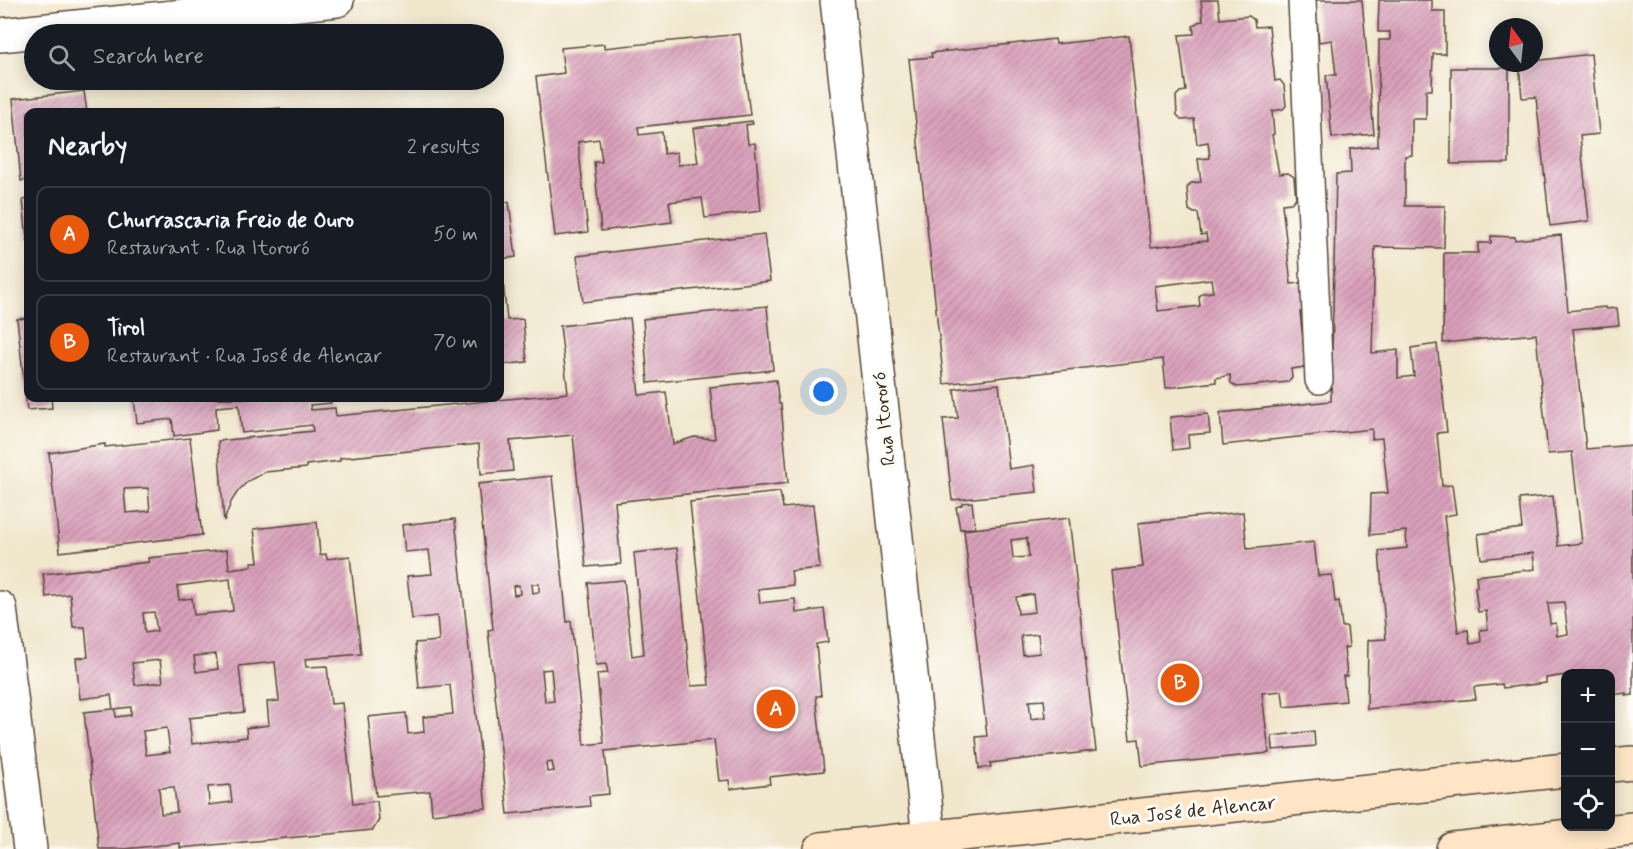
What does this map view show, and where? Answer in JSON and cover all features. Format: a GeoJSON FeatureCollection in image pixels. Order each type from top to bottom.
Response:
{"type":"FeatureCollection","features":[{"type":"Feature","properties":{"kind":"main road"},"geometry":{"type":"LineString","coordinates":[[1615,765],[1633,763]]}},
{"type":"Feature","properties":{"kind":"main road","name":"Rua José de Alencar"},"geometry":{"type":"LineString","coordinates":[[821,849],[1561,771]]}},
{"type":"Feature","properties":{"kind":"main road"},"geometry":{"type":"LineString","coordinates":[[1453,849],[1633,829]]}},
{"type":"Feature","properties":{"kind":"street"},"geometry":{"type":"LineString","coordinates":[[105,24],[335,0]]}},
{"type":"Feature","properties":{"kind":"street","name":"Rua Itororó"},"geometry":{"type":"LineString","coordinates":[[837,0],[929,838]]}},
{"type":"Feature","properties":{"kind":"street"},"geometry":{"type":"LineString","coordinates":[[0,35],[24,32]]}},
{"type":"Feature","properties":{"kind":"street"},"geometry":{"type":"LineString","coordinates":[[0,608],[30,849]]}},
{"type":"Feature","properties":{"kind":"lane"},"geometry":{"type":"LineString","coordinates":[[1302,0],[1319,380]]}},
{"type":"Feature","properties":{"kind":"building"},"geometry":{"type":"Polygon","coordinates":[[[1201,0],[1218,0],[1220,19],[1249,16],[1254,20],[1255,27],[1269,26],[1275,81],[1280,80],[1284,85],[1286,106],[1283,109],[1272,111],[1274,134],[1272,135],[1279,174],[1288,173],[1294,177],[1296,198],[1291,203],[1282,204],[1291,284],[1302,283],[1306,312],[1300,312],[1306,367],[1291,369],[1292,377],[1288,382],[1237,387],[1231,383],[1230,375],[1216,378],[1216,382],[1166,388],[1163,359],[944,384],[909,59],[932,57],[931,53],[1055,39],[1056,44],[1129,36],[1151,247],[1207,241],[1206,234],[1201,235],[1198,213],[1189,210],[1187,188],[1191,183],[1201,182],[1198,159],[1210,158],[1208,142],[1197,144],[1194,119],[1182,120],[1177,115],[1176,96],[1186,91],[1179,35],[1194,34],[1193,26],[1203,21],[1201,0]],[[1211,279],[1155,286],[1158,311],[1200,306],[1199,297],[1202,293],[1213,292],[1211,279]]]}},
{"type":"Feature","properties":{"kind":"building"},"geometry":{"type":"Polygon","coordinates":[[[1315,0],[1362,0],[1374,134],[1332,138],[1326,75],[1336,75],[1332,40],[1319,42],[1315,0]]]}},
{"type":"Feature","properties":{"kind":"building"},"geometry":{"type":"Polygon","coordinates":[[[1379,0],[1432,0],[1432,11],[1445,11],[1445,54],[1433,54],[1432,90],[1426,90],[1426,119],[1412,119],[1412,155],[1405,156],[1405,206],[1445,206],[1444,248],[1375,247],[1372,353],[1398,350],[1398,378],[1414,376],[1411,348],[1437,344],[1447,432],[1437,433],[1442,486],[1452,485],[1456,514],[1444,516],[1458,632],[1468,630],[1470,644],[1481,642],[1480,630],[1488,629],[1486,611],[1478,612],[1476,576],[1535,569],[1533,553],[1481,559],[1478,534],[1522,528],[1519,499],[1553,496],[1558,546],[1582,543],[1572,452],[1548,454],[1536,334],[1443,343],[1444,253],[1478,253],[1478,243],[1491,243],[1491,236],[1515,237],[1515,240],[1561,235],[1568,311],[1617,308],[1619,325],[1573,329],[1586,449],[1633,445],[1633,695],[1615,694],[1615,669],[1561,669],[1561,676],[1546,678],[1546,683],[1503,688],[1502,684],[1474,687],[1476,699],[1367,709],[1368,640],[1386,639],[1379,551],[1407,548],[1406,531],[1370,535],[1371,494],[1388,493],[1382,438],[1372,439],[1372,429],[1223,445],[1220,413],[1331,401],[1336,174],[1351,173],[1350,149],[1378,146],[1379,40],[1390,40],[1390,32],[1378,32],[1379,0]],[[1564,602],[1548,603],[1550,624],[1556,623],[1557,636],[1568,634],[1564,602]]]}},
{"type":"Feature","properties":{"kind":"building"},"geometry":{"type":"Polygon","coordinates":[[[740,34],[750,115],[638,127],[639,135],[662,132],[664,154],[677,152],[678,165],[698,163],[693,128],[752,121],[753,124],[746,125],[748,144],[755,143],[761,211],[705,218],[702,198],[669,202],[672,222],[601,231],[594,162],[602,162],[599,139],[578,142],[588,232],[555,236],[536,77],[564,73],[561,48],[604,44],[604,48],[740,34]]]}},
{"type":"Feature","properties":{"kind":"building"},"geometry":{"type":"Polygon","coordinates":[[[1591,54],[1599,134],[1580,136],[1589,221],[1550,226],[1536,97],[1522,98],[1520,72],[1543,72],[1543,60],[1591,54]]]}},
{"type":"Feature","properties":{"kind":"building"},"geometry":{"type":"Polygon","coordinates":[[[1451,68],[1489,68],[1489,72],[1509,72],[1509,163],[1451,164],[1451,68]]]}},
{"type":"Feature","properties":{"kind":"building"},"geometry":{"type":"Polygon","coordinates":[[[84,91],[86,108],[24,108],[24,181],[21,181],[13,99],[84,91]]]}},
{"type":"Feature","properties":{"kind":"building"},"geometry":{"type":"Polygon","coordinates":[[[509,202],[516,257],[504,258],[504,203],[509,202]]]}},
{"type":"Feature","properties":{"kind":"building"},"geometry":{"type":"Polygon","coordinates":[[[764,234],[770,281],[583,302],[577,256],[764,234]]]}},
{"type":"Feature","properties":{"kind":"building"},"geometry":{"type":"Polygon","coordinates":[[[504,291],[507,320],[523,319],[527,362],[504,365],[504,291]]]}},
{"type":"Feature","properties":{"kind":"building"},"geometry":{"type":"Polygon","coordinates":[[[767,306],[773,370],[648,383],[643,319],[767,306]]]}},
{"type":"Feature","properties":{"kind":"building"},"geometry":{"type":"Polygon","coordinates":[[[24,318],[24,383],[17,319],[24,318]]]}},
{"type":"Feature","properties":{"kind":"building"},"geometry":{"type":"Polygon","coordinates":[[[630,318],[639,395],[666,392],[673,444],[694,437],[715,439],[710,387],[776,380],[779,404],[781,404],[788,483],[615,502],[621,564],[586,567],[573,435],[510,441],[513,471],[481,474],[479,444],[340,458],[340,461],[306,465],[306,468],[265,472],[248,481],[238,491],[224,521],[218,441],[313,431],[312,425],[242,433],[239,405],[216,407],[217,430],[174,436],[172,419],[137,423],[134,402],[331,402],[310,405],[311,410],[335,408],[336,416],[477,402],[504,402],[504,399],[568,393],[560,326],[630,318]]]}},
{"type":"Feature","properties":{"kind":"building"},"geometry":{"type":"Polygon","coordinates":[[[999,384],[1009,469],[1034,465],[1037,492],[952,500],[943,419],[958,418],[954,389],[999,384]]]}},
{"type":"Feature","properties":{"kind":"building"},"geometry":{"type":"Polygon","coordinates":[[[26,402],[51,402],[52,408],[27,410],[26,402]]]}},
{"type":"Feature","properties":{"kind":"building"},"geometry":{"type":"Polygon","coordinates":[[[1208,414],[1210,433],[1188,435],[1189,448],[1173,450],[1170,417],[1208,414]]]}},
{"type":"Feature","properties":{"kind":"building"},"geometry":{"type":"Polygon","coordinates":[[[190,438],[202,535],[60,552],[49,453],[105,444],[105,447],[190,438]],[[148,488],[124,489],[126,513],[150,511],[148,488]]]}},
{"type":"Feature","properties":{"kind":"building"},"geometry":{"type":"Polygon","coordinates":[[[552,476],[567,622],[571,621],[584,745],[604,743],[597,674],[608,673],[606,664],[596,665],[588,583],[624,580],[632,656],[644,654],[634,553],[677,548],[691,686],[709,685],[690,502],[780,492],[783,508],[813,505],[820,568],[791,571],[793,585],[758,589],[760,603],[795,599],[796,613],[824,609],[828,642],[816,644],[821,696],[816,696],[824,771],[769,777],[770,784],[730,789],[729,780],[719,781],[714,740],[605,751],[609,794],[589,796],[590,806],[508,814],[488,630],[493,629],[478,484],[552,476]],[[532,584],[533,593],[539,592],[539,584],[532,584]],[[519,585],[513,586],[514,595],[520,594],[519,585]],[[551,669],[542,670],[545,702],[554,701],[551,669]],[[552,762],[546,763],[547,772],[554,771],[552,762]]]}},
{"type":"Feature","properties":{"kind":"building"},"geometry":{"type":"Polygon","coordinates":[[[972,502],[975,528],[960,529],[956,507],[962,503],[972,502]]]}},
{"type":"Feature","properties":{"kind":"building"},"geometry":{"type":"Polygon","coordinates":[[[1243,512],[1247,549],[1314,542],[1318,576],[1332,575],[1335,602],[1339,601],[1342,627],[1347,627],[1349,647],[1344,648],[1347,676],[1343,676],[1346,701],[1284,707],[1282,691],[1262,693],[1269,753],[1142,766],[1139,739],[1130,740],[1111,571],[1143,567],[1138,523],[1243,512]]]}},
{"type":"Feature","properties":{"kind":"building"},"geometry":{"type":"Polygon","coordinates":[[[1069,518],[1096,751],[990,763],[991,767],[979,769],[976,737],[987,736],[964,530],[1069,518]],[[1027,538],[1011,540],[1013,558],[1029,557],[1027,538]],[[1033,594],[1016,597],[1018,614],[1035,612],[1033,594]],[[1038,634],[1021,636],[1023,655],[1040,653],[1038,634]],[[1044,700],[1029,701],[1031,719],[1046,717],[1044,700]]]}},
{"type":"Feature","properties":{"kind":"building"},"geometry":{"type":"Polygon","coordinates":[[[455,519],[486,808],[432,814],[430,791],[376,796],[368,717],[406,713],[408,734],[424,732],[423,717],[453,714],[450,685],[419,688],[415,643],[439,641],[437,616],[412,619],[407,576],[432,574],[429,550],[405,552],[402,525],[455,519]]]}},
{"type":"Feature","properties":{"kind":"building"},"geometry":{"type":"Polygon","coordinates":[[[317,522],[320,555],[326,554],[327,559],[350,556],[361,654],[305,659],[306,667],[327,666],[331,704],[342,703],[353,804],[377,801],[379,820],[373,830],[180,848],[180,843],[125,849],[99,849],[84,712],[113,709],[111,695],[80,699],[76,658],[88,657],[85,627],[73,627],[70,594],[46,597],[43,574],[149,562],[148,558],[227,550],[229,569],[252,566],[252,562],[258,562],[254,529],[317,522]],[[230,579],[177,586],[179,600],[192,598],[194,615],[233,611],[230,579]],[[154,612],[143,613],[145,633],[157,631],[154,612]],[[216,654],[194,656],[196,672],[218,669],[216,654]],[[160,660],[132,663],[135,685],[163,682],[160,660]],[[275,662],[239,666],[244,712],[189,718],[192,744],[247,737],[246,728],[269,725],[267,702],[279,701],[275,662]],[[131,707],[115,709],[116,717],[131,715],[131,707]],[[167,728],[143,731],[146,755],[170,752],[167,728]],[[230,785],[208,787],[209,805],[232,802],[230,785]],[[174,787],[159,788],[161,814],[177,812],[174,787]]]}},
{"type":"Feature","properties":{"kind":"building"},"geometry":{"type":"Polygon","coordinates":[[[1314,731],[1315,746],[1273,750],[1272,736],[1314,731]]]}},
{"type":"Feature","properties":{"kind":"place","name":"Tirol"},"geometry":{"type":"Point","coordinates":[1180,683]}},
{"type":"Feature","properties":{"kind":"place","name":"Churrascaria Freio de Ouro"},"geometry":{"type":"Point","coordinates":[776,709]}}]}
